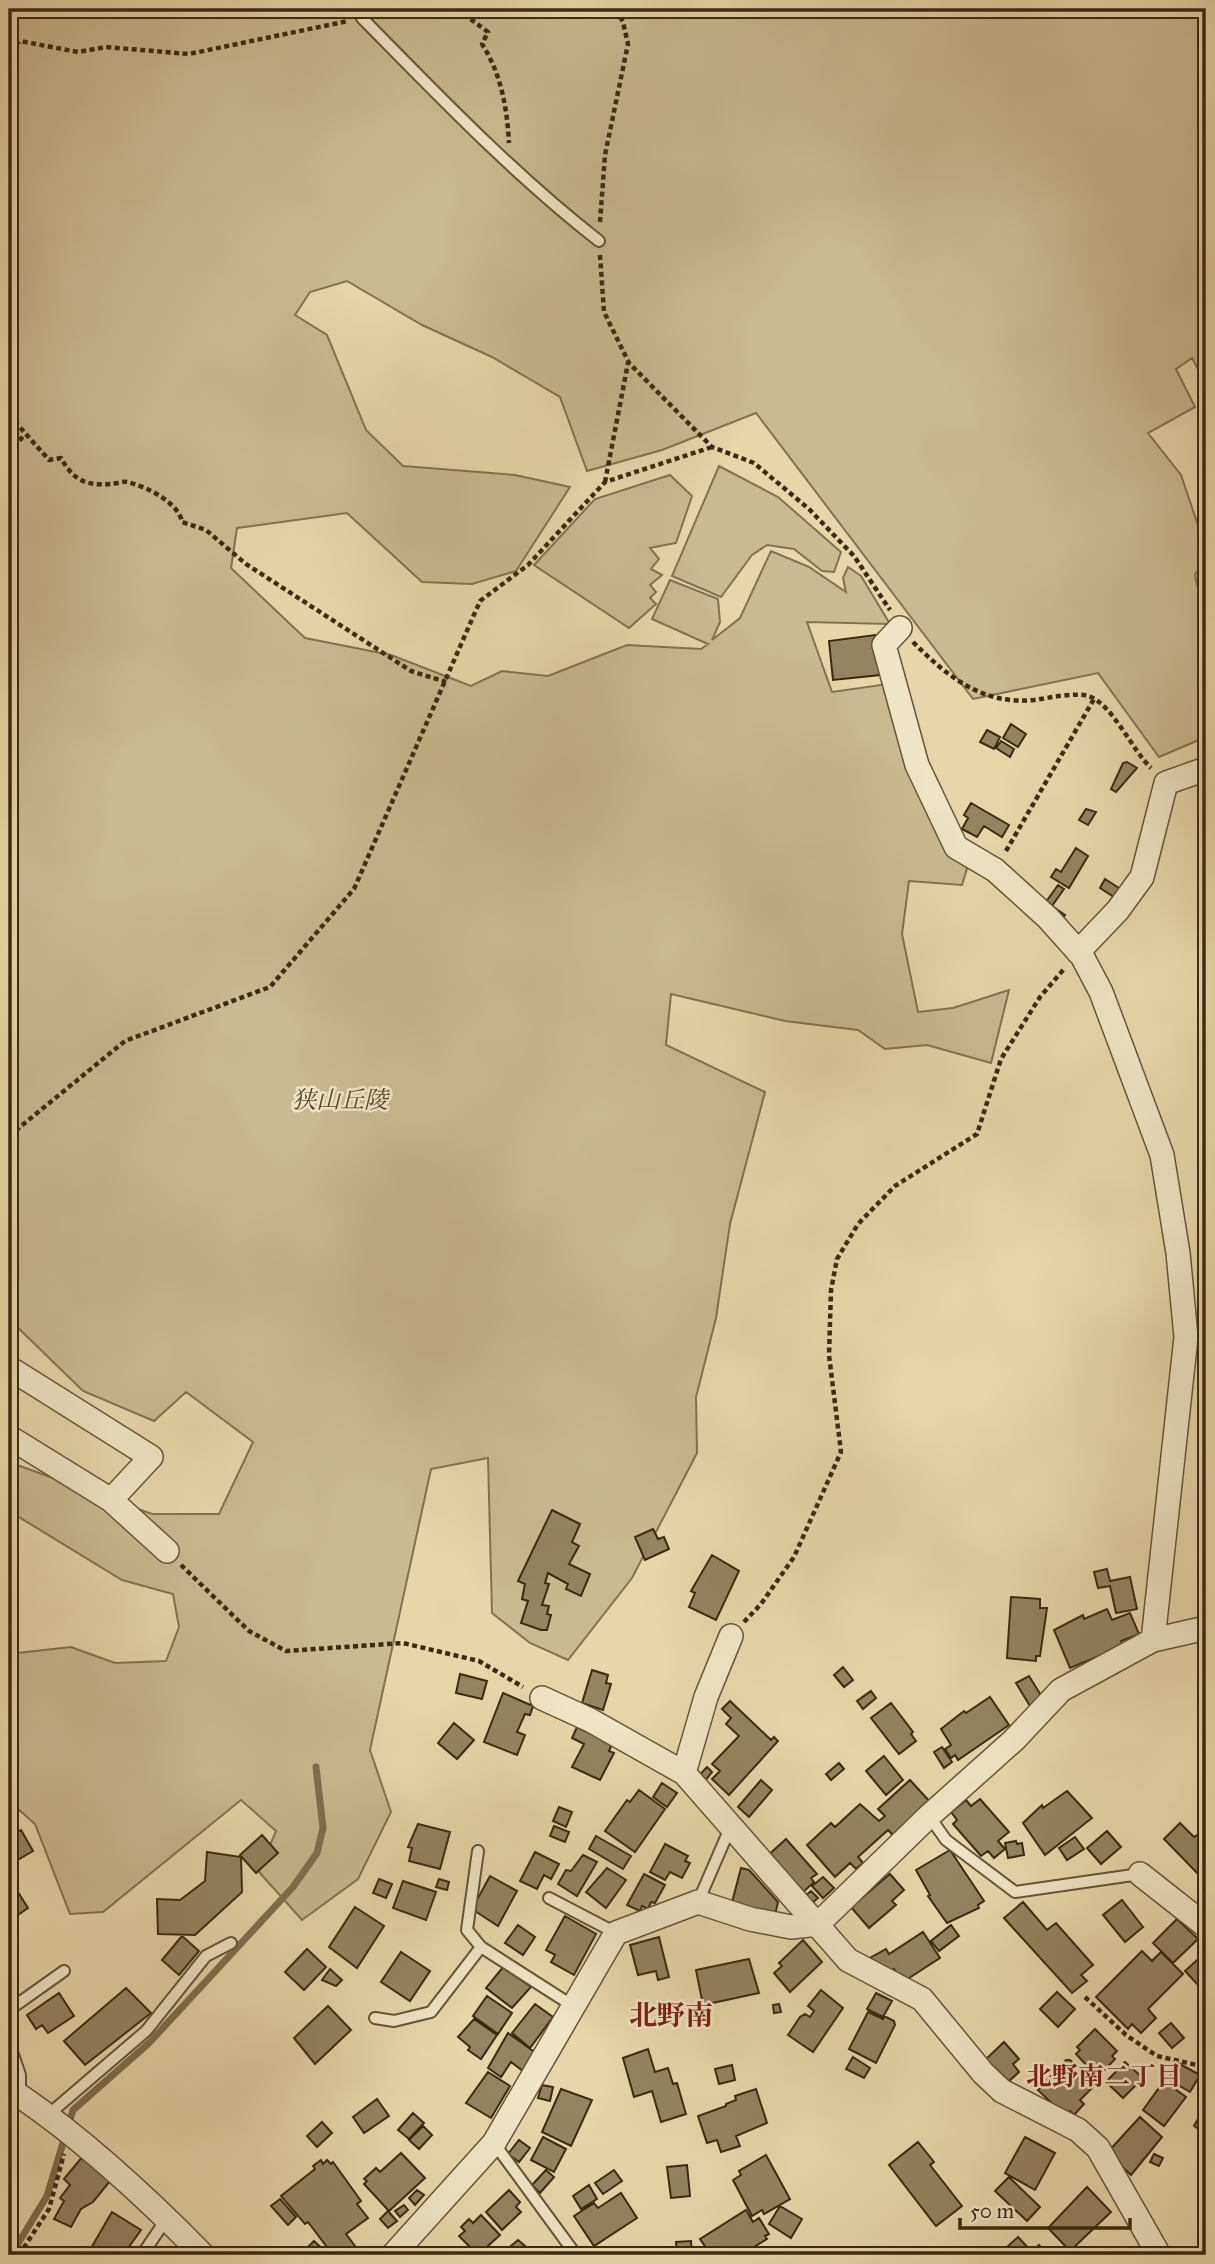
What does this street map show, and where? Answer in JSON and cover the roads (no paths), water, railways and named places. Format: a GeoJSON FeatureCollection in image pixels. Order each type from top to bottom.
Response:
{"type":"FeatureCollection","features":[{"type":"Feature","properties":{"kind":"street"},"geometry":{"type":"LineString","coordinates":[[900,628],[884,645],[916,765],[957,847],[995,870],[1048,918],[1078,952],[1101,992],[1162,1155],[1178,1253],[1186,1337],[1153,1640]]}},
{"type":"Feature","properties":{"kind":"street"},"geometry":{"type":"LineString","coordinates":[[1078,952],[1118,910],[1142,877],[1166,783],[1206,769]]}},
{"type":"Feature","properties":{"kind":"street"},"geometry":{"type":"LineString","coordinates":[[9,1377],[15,1371],[151,1457],[111,1500]]}},
{"type":"Feature","properties":{"kind":"street"},"geometry":{"type":"LineString","coordinates":[[9,1437],[111,1500],[167,1551]]}},
{"type":"Feature","properties":{"kind":"street"},"geometry":{"type":"LineString","coordinates":[[393,2255],[494,2143],[615,1933],[698,1902],[750,1919],[791,1927],[818,1924],[929,1816],[1014,1740],[1061,1690],[1153,1640],[1206,1628]]}},
{"type":"Feature","properties":{"kind":"street"},"geometry":{"type":"LineString","coordinates":[[684,1773],[706,1697],[731,1636]]}},
{"type":"Feature","properties":{"kind":"street"},"geometry":{"type":"LineString","coordinates":[[542,1698],[590,1720],[684,1773],[848,1960],[922,1999],[983,2073],[1002,2091],[1078,2130],[1098,2148],[1159,2255]]}},
{"type":"Feature","properties":{"kind":"street"},"geometry":{"type":"LineString","coordinates":[[1140,1874],[1206,1926]]}},
{"type":"Feature","properties":{"kind":"street"},"geometry":{"type":"LineString","coordinates":[[14,2097],[60,2125],[167,2218],[203,2255]]}},
{"type":"Feature","properties":{"kind":"lane"},"geometry":{"type":"LineString","coordinates":[[360,13],[542,197],[599,241]]}},
{"type":"Feature","properties":{"kind":"lane"},"geometry":{"type":"LineString","coordinates":[[929,1816],[946,1840],[1014,1892],[1140,1874]]}},
{"type":"Feature","properties":{"kind":"lane"},"geometry":{"type":"LineString","coordinates":[[698,1902],[730,1827]]}},
{"type":"Feature","properties":{"kind":"lane"},"geometry":{"type":"LineString","coordinates":[[478,1851],[467,1930],[481,1947],[573,2006]]}},
{"type":"Feature","properties":{"kind":"lane"},"geometry":{"type":"LineString","coordinates":[[550,1898],[615,1933]]}},
{"type":"Feature","properties":{"kind":"lane"},"geometry":{"type":"LineString","coordinates":[[60,2125],[146,2031],[206,1956],[231,1943]]}},
{"type":"Feature","properties":{"kind":"lane"},"geometry":{"type":"LineString","coordinates":[[375,2018],[394,2021],[431,2012],[481,1947]]}},
{"type":"Feature","properties":{"kind":"lane"},"geometry":{"type":"LineString","coordinates":[[9,2010],[64,1971]]}},
{"type":"Feature","properties":{"kind":"lane"},"geometry":{"type":"LineString","coordinates":[[9,2043],[20,2075],[14,2097]]}},
{"type":"Feature","properties":{"kind":"lane"},"geometry":{"type":"LineString","coordinates":[[494,2143],[576,2255]]}},
{"type":"Feature","properties":{"kind":"lane"},"geometry":{"type":"LineString","coordinates":[[142,2255],[167,2218]]}},
{"type":"Feature","properties":{"kind":"waterway"},"geometry":{"type":"LineString","coordinates":[[11,2255],[47,2196],[73,2110],[149,2043],[293,1887],[317,1853],[323,1828],[316,1767]]}},
{"type":"Feature","properties":{"kind":"district","name":"北野南"},"geometry":{"type":"Point","coordinates":[671,2015]}},
{"type":"Feature","properties":{"kind":"district","name":"北野南二丁目"},"geometry":{"type":"Point","coordinates":[1104,2076]}},
{"type":"Feature","properties":{"kind":"park label","name":"狭山丘陵"},"geometry":{"type":"Point","coordinates":[340,1100]}}]}
